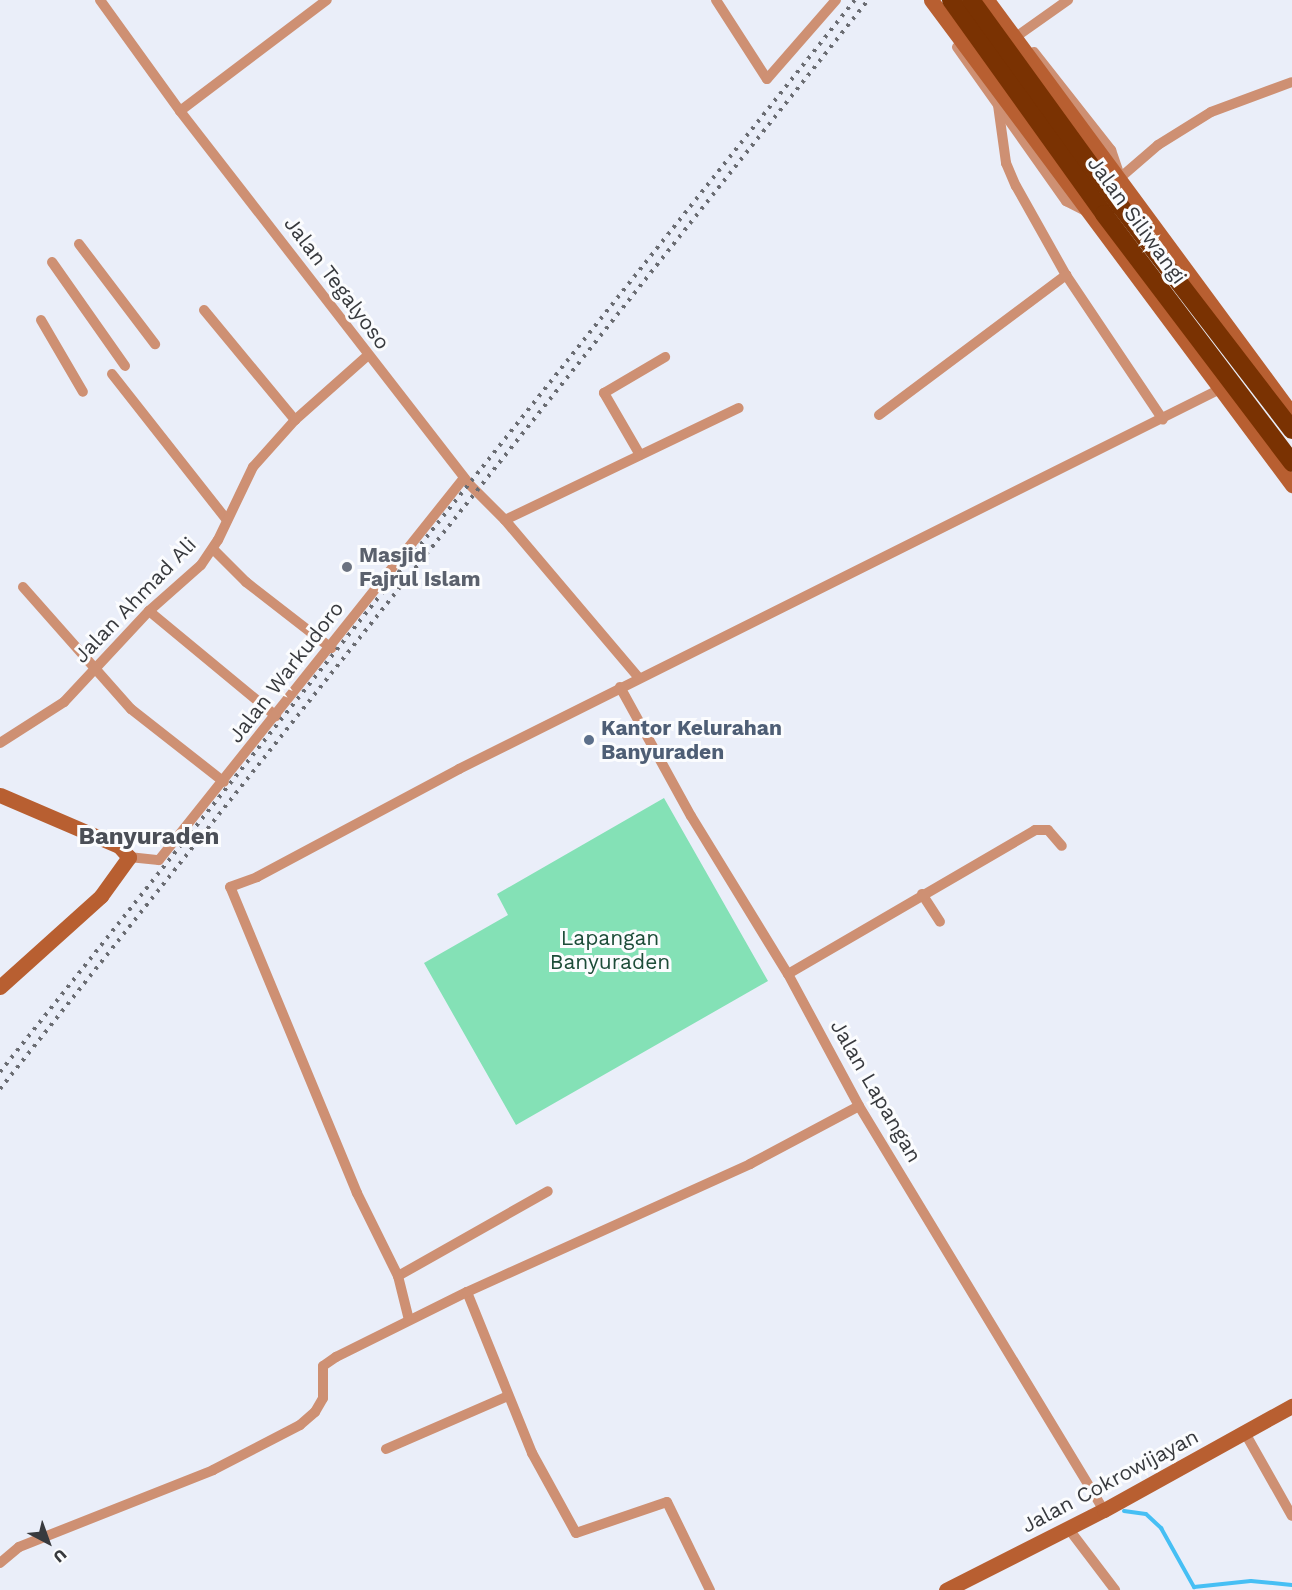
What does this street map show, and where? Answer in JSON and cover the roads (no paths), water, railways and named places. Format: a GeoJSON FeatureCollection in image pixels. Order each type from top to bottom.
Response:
{"type":"FeatureCollection","features":[{"type":"Feature","properties":{"kind":"highway","name":"Jalan Siliwangi"},"geometry":{"type":"LineString","coordinates":[[951,0],[1080,191],[1292,463]]}},
{"type":"Feature","properties":{"kind":"highway","name":"Jalan Siliwangi"},"geometry":{"type":"LineString","coordinates":[[971,0],[1101,169],[1292,430]]}},
{"type":"Feature","properties":{"kind":"street","name":"Jalan Tegalyoso"},"geometry":{"type":"LineString","coordinates":[[100,0],[180,111],[367,356],[464,478],[505,520],[639,678]]}},
{"type":"Feature","properties":{"kind":"street"},"geometry":{"type":"LineString","coordinates":[[180,111],[327,0]]}},
{"type":"Feature","properties":{"kind":"street"},"geometry":{"type":"LineString","coordinates":[[716,0],[767,80],[836,0]]}},
{"type":"Feature","properties":{"kind":"street"},"geometry":{"type":"LineString","coordinates":[[987,0],[1101,169],[1121,183],[1292,414]]}},
{"type":"Feature","properties":{"kind":"street"},"geometry":{"type":"LineString","coordinates":[[994,0],[1111,150],[1121,183]]}},
{"type":"Feature","properties":{"kind":"street"},"geometry":{"type":"LineString","coordinates":[[1020,34],[1068,0]]}},
{"type":"Feature","properties":{"kind":"street"},"geometry":{"type":"LineString","coordinates":[[928,1],[1080,191],[1090,213],[1292,485]]}},
{"type":"Feature","properties":{"kind":"street"},"geometry":{"type":"LineString","coordinates":[[928,1],[1066,201],[1090,213]]}},
{"type":"Feature","properties":{"kind":"street"},"geometry":{"type":"LineString","coordinates":[[1121,183],[1158,146],[1211,112],[1292,82]]}},
{"type":"Feature","properties":{"kind":"street"},"geometry":{"type":"LineString","coordinates":[[998,105],[1006,163],[1066,275],[1163,420]]}},
{"type":"Feature","properties":{"kind":"street"},"geometry":{"type":"LineString","coordinates":[[79,244],[156,344]]}},
{"type":"Feature","properties":{"kind":"street"},"geometry":{"type":"LineString","coordinates":[[52,262],[125,366]]}},
{"type":"Feature","properties":{"kind":"street"},"geometry":{"type":"LineString","coordinates":[[879,416],[1066,275]]}},
{"type":"Feature","properties":{"kind":"street"},"geometry":{"type":"LineString","coordinates":[[204,309],[295,420]]}},
{"type":"Feature","properties":{"kind":"street"},"geometry":{"type":"LineString","coordinates":[[41,320],[83,392]]}},
{"type":"Feature","properties":{"kind":"street","name":"Jalan Ahmad Ali"},"geometry":{"type":"LineString","coordinates":[[0,743],[46,717],[149,611],[201,565],[213,549],[253,467],[295,420],[367,356]]}},
{"type":"Feature","properties":{"kind":"street"},"geometry":{"type":"LineString","coordinates":[[640,455],[604,393],[665,357]]}},
{"type":"Feature","properties":{"kind":"street"},"geometry":{"type":"LineString","coordinates":[[112,374],[227,520]]}},
{"type":"Feature","properties":{"kind":"street"},"geometry":{"type":"LineString","coordinates":[[410,1320],[398,1276],[357,1193],[230,887],[257,877],[439,777],[1163,420],[1220,389]]}},
{"type":"Feature","properties":{"kind":"street"},"geometry":{"type":"LineString","coordinates":[[505,520],[739,408]]}},
{"type":"Feature","properties":{"kind":"street","name":"Jalan Warkudoro"},"geometry":{"type":"LineString","coordinates":[[129,857],[159,860],[331,648],[464,478]]}},
{"type":"Feature","properties":{"kind":"street"},"geometry":{"type":"LineString","coordinates":[[213,549],[246,582],[331,648]]}},
{"type":"Feature","properties":{"kind":"street"},"geometry":{"type":"LineString","coordinates":[[23,587],[93,670],[159,734],[224,782]]}},
{"type":"Feature","properties":{"kind":"street"},"geometry":{"type":"LineString","coordinates":[[149,611],[276,716]]}},
{"type":"Feature","properties":{"kind":"street","name":"Jalan Lapangan"},"geometry":{"type":"LineString","coordinates":[[620,687],[686,807],[788,974],[859,1106],[1104,1510]]}},
{"type":"Feature","properties":{"kind":"street"},"geometry":{"type":"LineString","coordinates":[[0,795],[119,846],[129,857],[101,897],[0,987]]}},
{"type":"Feature","properties":{"kind":"street"},"geometry":{"type":"LineString","coordinates":[[788,974],[1035,830],[1048,830],[1062,846]]}},
{"type":"Feature","properties":{"kind":"street"},"geometry":{"type":"LineString","coordinates":[[922,894],[940,922]]}},
{"type":"Feature","properties":{"kind":"street"},"geometry":{"type":"LineString","coordinates":[[0,1563],[19,1547],[213,1470],[300,1425],[315,1412],[323,1398],[322,1371],[327,1362],[467,1292],[750,1164],[859,1106]]}},
{"type":"Feature","properties":{"kind":"street"},"geometry":{"type":"LineString","coordinates":[[398,1276],[548,1191]]}},
{"type":"Feature","properties":{"kind":"street"},"geometry":{"type":"LineString","coordinates":[[467,1292],[532,1453],[576,1533],[667,1502],[710,1590]]}},
{"type":"Feature","properties":{"kind":"street"},"geometry":{"type":"LineString","coordinates":[[386,1449],[508,1396]]}},
{"type":"Feature","properties":{"kind":"street","name":"Jalan Cokrowijayan"},"geometry":{"type":"LineString","coordinates":[[946,1590],[1104,1510],[1292,1406]]}},
{"type":"Feature","properties":{"kind":"street"},"geometry":{"type":"LineString","coordinates":[[1245,1433],[1292,1516]]}},
{"type":"Feature","properties":{"kind":"street"},"geometry":{"type":"LineString","coordinates":[[1068,1528],[1115,1590]]}},
{"type":"Feature","properties":{"kind":"waterway"},"geometry":{"type":"LineString","coordinates":[[1124,1511],[1146,1514],[1161,1528],[1194,1587],[1251,1581],[1292,1585]]}},
{"type":"Feature","properties":{"kind":"railway"},"geometry":{"type":"LineString","coordinates":[[0,1072],[855,0]]}},
{"type":"Feature","properties":{"kind":"railway"},"geometry":{"type":"LineString","coordinates":[[0,1089],[868,0]]}},
{"type":"Feature","properties":{"kind":"place","name":"Masjid Fajrul Islam"},"geometry":{"type":"Point","coordinates":[347,567]}},
{"type":"Feature","properties":{"kind":"place","name":"Kantor Kelurahan Banyuraden"},"geometry":{"type":"Point","coordinates":[589,740]}},
{"type":"Feature","properties":{"kind":"district","name":"Banyuraden"},"geometry":{"type":"Point","coordinates":[149,837]}},
{"type":"Feature","properties":{"kind":"park label","name":"Lapangan Banyuraden"},"geometry":{"type":"Point","coordinates":[610,950]}}]}
